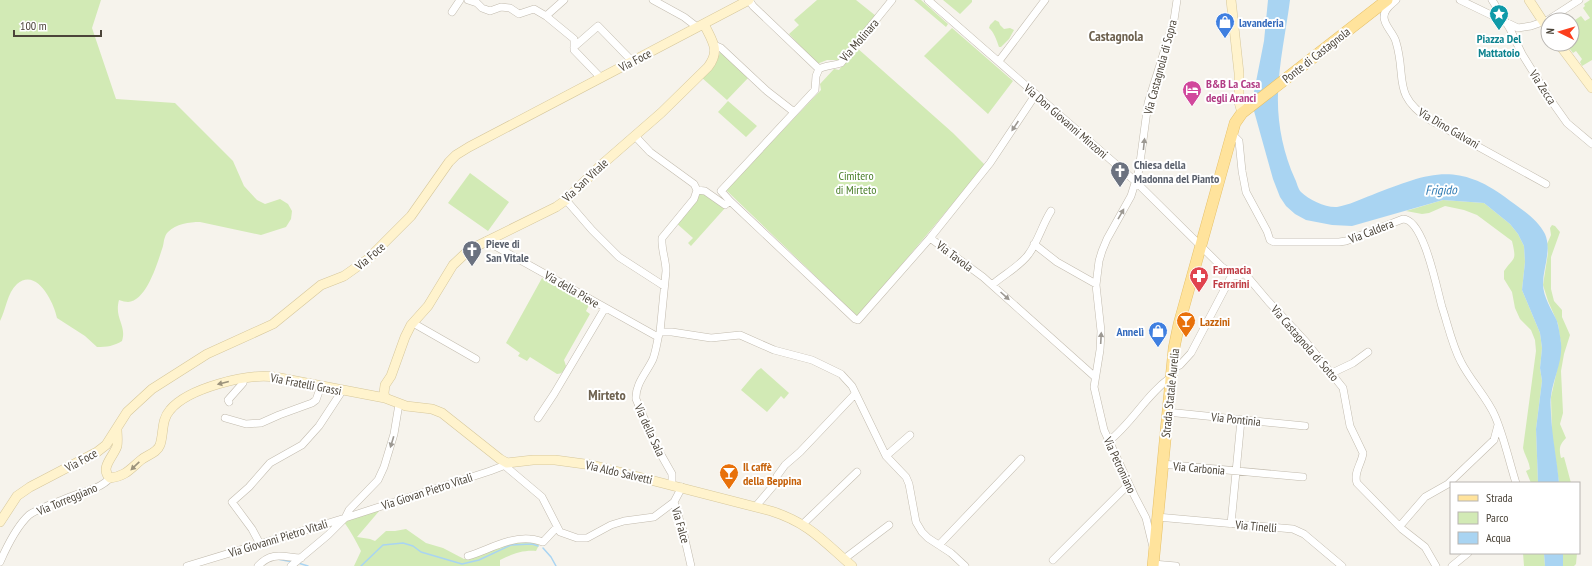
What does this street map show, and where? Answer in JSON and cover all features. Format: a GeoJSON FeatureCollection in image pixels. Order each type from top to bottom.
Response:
{"type":"FeatureCollection","features":[{"type":"Feature","properties":{"kind":"main road","name":"Ponte di Castagnola"},"geometry":{"type":"LineString","coordinates":[[1244,112],[1387,0]]}},
{"type":"Feature","properties":{"kind":"main road","name":"Strada Statale Aurelia"},"geometry":{"type":"LineString","coordinates":[[1153,565],[1171,373],[1179,324],[1232,134],[1237,118],[1244,112]]}},
{"type":"Feature","properties":{"kind":"street"},"geometry":{"type":"LineString","coordinates":[[452,12],[460,0]]}},
{"type":"Feature","properties":{"kind":"street"},"geometry":{"type":"LineString","coordinates":[[468,0],[477,3],[482,8],[490,11],[501,7],[510,8],[519,14],[534,9],[546,16],[574,39],[574,50],[601,78]]}},
{"type":"Feature","properties":{"kind":"street"},"geometry":{"type":"LineString","coordinates":[[546,16],[564,0]]}},
{"type":"Feature","properties":{"kind":"street"},"geometry":{"type":"LineString","coordinates":[[653,0],[700,25],[714,45],[721,48],[768,91],[794,112]]}},
{"type":"Feature","properties":{"kind":"street"},"geometry":{"type":"LineString","coordinates":[[749,0],[753,6],[820,69],[816,76],[815,90],[722,188],[721,190],[723,194],[855,319],[858,320],[930,238]]}},
{"type":"Feature","properties":{"kind":"street","name":"Via Foce"},"geometry":{"type":"LineString","coordinates":[[0,522],[10,504],[17,496],[30,486],[97,452],[106,445],[127,412],[152,389],[207,354],[273,324],[321,285],[330,280],[344,276],[360,266],[374,254],[411,216],[437,178],[456,155],[749,0]]}},
{"type":"Feature","properties":{"kind":"street","name":"Via Molinara"},"geometry":{"type":"LineString","coordinates":[[820,69],[841,62],[892,0]]}},
{"type":"Feature","properties":{"kind":"street","name":"Via Don Giovanni Minzoni"},"geometry":{"type":"LineString","coordinates":[[928,0],[1135,182],[1201,246]]}},
{"type":"Feature","properties":{"kind":"street"},"geometry":{"type":"LineString","coordinates":[[999,61],[1045,0]]}},
{"type":"Feature","properties":{"kind":"street","name":"Via Castagnola di Sopra"},"geometry":{"type":"LineString","coordinates":[[1096,284],[1102,251],[1131,196],[1135,182],[1142,155],[1148,103],[1174,20],[1177,0]]}},
{"type":"Feature","properties":{"kind":"street"},"geometry":{"type":"LineString","coordinates":[[1231,0],[1239,73],[1239,102],[1244,112]]}},
{"type":"Feature","properties":{"kind":"street","name":"Via Dino Galvani"},"geometry":{"type":"LineString","coordinates":[[1396,0],[1385,11],[1384,18],[1396,40],[1402,87],[1409,102],[1415,109],[1430,120],[1546,184]]}},
{"type":"Feature","properties":{"kind":"street"},"geometry":{"type":"LineString","coordinates":[[1460,0],[1518,28],[1540,24]]}},
{"type":"Feature","properties":{"kind":"street","name":"Via Zecca"},"geometry":{"type":"LineString","coordinates":[[1492,0],[1506,22],[1522,54],[1550,99],[1567,123],[1592,144]]}},
{"type":"Feature","properties":{"kind":"street"},"geometry":{"type":"LineString","coordinates":[[1529,0],[1540,14]]}},
{"type":"Feature","properties":{"kind":"street"},"geometry":{"type":"LineString","coordinates":[[1562,12],[1579,0]]}},
{"type":"Feature","properties":{"kind":"street"},"geometry":{"type":"LineString","coordinates":[[574,47],[598,26],[632,61]]}},
{"type":"Feature","properties":{"kind":"street","name":"Via San Vitale"},"geometry":{"type":"LineString","coordinates":[[385,398],[385,385],[391,376],[405,337],[413,323],[428,306],[453,265],[469,250],[556,207],[566,200],[599,167],[635,136],[708,67],[714,59],[714,45]]}},
{"type":"Feature","properties":{"kind":"street"},"geometry":{"type":"LineString","coordinates":[[1565,52],[1592,88]]}},
{"type":"Feature","properties":{"kind":"street","name":"Via Tavola"},"geometry":{"type":"LineString","coordinates":[[1036,94],[990,163],[930,238],[992,285],[1095,377]]}},
{"type":"Feature","properties":{"kind":"street","name":"Via Caldera"},"geometry":{"type":"LineString","coordinates":[[1232,134],[1239,141],[1246,192],[1267,231],[1270,240],[1274,242],[1339,242],[1355,239],[1403,219],[1410,220],[1428,252],[1434,280],[1458,356],[1495,415],[1516,482]]}},
{"type":"Feature","properties":{"kind":"street"},"geometry":{"type":"LineString","coordinates":[[635,136],[650,152],[694,184],[698,190],[703,190],[725,205],[730,201]]}},
{"type":"Feature","properties":{"kind":"street","name":"Via della Sala"},"geometry":{"type":"LineString","coordinates":[[672,484],[672,474],[655,444],[636,399],[636,393],[638,385],[654,357],[659,334],[666,262],[661,243],[662,238],[694,199],[698,190]]}},
{"type":"Feature","properties":{"kind":"street"},"geometry":{"type":"LineString","coordinates":[[566,200],[618,257],[664,286]]}},
{"type":"Feature","properties":{"kind":"street"},"geometry":{"type":"LineString","coordinates":[[992,285],[1027,257],[1043,224],[1051,212]]}},
{"type":"Feature","properties":{"kind":"street","name":"Via della Pieve"},"geometry":{"type":"LineString","coordinates":[[486,241],[605,308],[659,334]]}},
{"type":"Feature","properties":{"kind":"street"},"geometry":{"type":"LineString","coordinates":[[1034,244],[1057,262],[1096,284]]}},
{"type":"Feature","properties":{"kind":"street","name":"Via Castagnola di Sotto"},"geometry":{"type":"LineString","coordinates":[[1201,246],[1232,275],[1246,275],[1332,373],[1345,391],[1350,426],[1364,453],[1356,473],[1355,479],[1357,483],[1400,526],[1425,547],[1436,566]]}},
{"type":"Feature","properties":{"kind":"street"},"geometry":{"type":"LineString","coordinates":[[1109,441],[1121,432],[1154,390],[1191,353],[1232,275]]}},
{"type":"Feature","properties":{"kind":"street","name":"Via Petroniano"},"geometry":{"type":"LineString","coordinates":[[1096,284],[1101,331],[1100,350],[1094,387],[1104,430],[1146,518],[1154,551]]}},
{"type":"Feature","properties":{"kind":"street"},"geometry":{"type":"LineString","coordinates":[[538,418],[605,308]]}},
{"type":"Feature","properties":{"kind":"street"},"geometry":{"type":"LineString","coordinates":[[413,323],[476,359]]}},
{"type":"Feature","properties":{"kind":"street"},"geometry":{"type":"LineString","coordinates":[[659,334],[672,332],[710,338],[740,335],[746,336],[774,350],[812,360],[841,374],[852,386],[886,456],[906,477],[909,484],[916,522],[928,538],[951,553],[966,566]]}},
{"type":"Feature","properties":{"kind":"street"},"geometry":{"type":"LineString","coordinates":[[1332,373],[1368,352]]}},
{"type":"Feature","properties":{"kind":"street","name":"Via Fratelli Grassi"},"geometry":{"type":"LineString","coordinates":[[110,478],[130,471],[141,460],[158,449],[167,414],[177,404],[205,388],[244,378],[264,375],[385,398]]}},
{"type":"Feature","properties":{"kind":"street"},"geometry":{"type":"LineString","coordinates":[[230,402],[228,400],[243,383],[244,378]]}},
{"type":"Feature","properties":{"kind":"street"},"geometry":{"type":"LineString","coordinates":[[225,418],[246,424],[261,423],[312,403],[316,400],[321,386]]}},
{"type":"Feature","properties":{"kind":"street"},"geometry":{"type":"LineString","coordinates":[[260,544],[252,529],[232,502],[249,487],[270,463],[302,445],[319,426],[342,391]]}},
{"type":"Feature","properties":{"kind":"street"},"geometry":{"type":"LineString","coordinates":[[756,506],[774,485],[777,476],[785,465],[800,452],[855,394]]}},
{"type":"Feature","properties":{"kind":"street"},"geometry":{"type":"LineString","coordinates":[[385,398],[399,404],[432,409],[442,413],[506,464],[542,497],[560,532],[577,538],[587,538],[611,525],[624,521],[654,517],[674,502]]}},
{"type":"Feature","properties":{"kind":"street"},"geometry":{"type":"LineString","coordinates":[[291,566],[346,518],[349,510],[375,484],[381,475],[394,434],[399,404]]}},
{"type":"Feature","properties":{"kind":"street","name":"Via Pontinia"},"geometry":{"type":"LineString","coordinates":[[1167,412],[1305,426]]}},
{"type":"Feature","properties":{"kind":"street","name":"Via Carbonia"},"geometry":{"type":"LineString","coordinates":[[1231,524],[1241,420]]}},
{"type":"Feature","properties":{"kind":"street"},"geometry":{"type":"LineString","coordinates":[[1400,526],[1425,497],[1446,484],[1494,440],[1498,424]]}},
{"type":"Feature","properties":{"kind":"street"},"geometry":{"type":"LineString","coordinates":[[110,478],[106,473],[106,468],[117,447],[117,429]]}},
{"type":"Feature","properties":{"kind":"street"},"geometry":{"type":"LineString","coordinates":[[886,456],[910,435]]}},
{"type":"Feature","properties":{"kind":"street"},"geometry":{"type":"LineString","coordinates":[[939,545],[1021,459]]}},
{"type":"Feature","properties":{"kind":"street","name":"Via Aldo Salvetti"},"geometry":{"type":"LineString","coordinates":[[506,464],[533,460],[576,462],[672,484],[756,506],[790,517],[803,524],[852,566]]}},
{"type":"Feature","properties":{"kind":"street","name":"Via Giovan Pietro Vitali"},"geometry":{"type":"LineString","coordinates":[[346,518],[506,464]]}},
{"type":"Feature","properties":{"kind":"street","name":"Via Carbonia"},"geometry":{"type":"LineString","coordinates":[[1162,464],[1303,477]]}},
{"type":"Feature","properties":{"kind":"street"},"geometry":{"type":"LineString","coordinates":[[803,524],[857,472]]}},
{"type":"Feature","properties":{"kind":"street","name":"Via Torreggiano"},"geometry":{"type":"LineString","coordinates":[[0,562],[14,535],[29,516],[52,504],[87,491],[106,482],[110,478]]}},
{"type":"Feature","properties":{"kind":"street"},"geometry":{"type":"LineString","coordinates":[[1053,560],[1129,484]]}},
{"type":"Feature","properties":{"kind":"street","name":"Via Falce"},"geometry":{"type":"LineString","coordinates":[[682,487],[674,502],[683,531],[691,566]]}},
{"type":"Feature","properties":{"kind":"street","name":"Via Tinelli"},"geometry":{"type":"LineString","coordinates":[[1158,517],[1293,530],[1304,534],[1342,566]]}},
{"type":"Feature","properties":{"kind":"street","name":"Via Giovanni Pietro Vitali"},"geometry":{"type":"LineString","coordinates":[[187,566],[346,518]]}},
{"type":"Feature","properties":{"kind":"street"},"geometry":{"type":"LineString","coordinates":[[844,559],[889,525]]}},
{"type":"Feature","properties":{"kind":"street"},"geometry":{"type":"LineString","coordinates":[[468,556],[482,552],[502,543],[527,539],[543,542],[557,527]]}},
{"type":"Feature","properties":{"kind":"street"},"geometry":{"type":"LineString","coordinates":[[1452,566],[1467,554]]}},
{"type":"Feature","properties":{"kind":"street"},"geometry":{"type":"LineString","coordinates":[[258,566],[267,558],[275,555],[300,558]]}},
{"type":"Feature","properties":{"kind":"street"},"geometry":{"type":"LineString","coordinates":[[1153,565],[1176,566]]}},
{"type":"Feature","properties":{"kind":"green space"},"geometry":{"type":"Polygon","coordinates":[[[0,0],[101,0],[92,28],[116,99],[175,103],[233,161],[244,186],[257,200],[265,204],[280,199],[288,204],[292,211],[291,219],[286,227],[261,235],[200,222],[191,222],[171,229],[164,239],[163,246],[151,279],[141,295],[135,300],[128,302],[119,300],[118,312],[123,335],[122,341],[113,345],[97,347],[85,336],[57,318],[48,296],[38,283],[31,280],[24,280],[17,284],[11,292],[0,321],[0,0]]]}},
{"type":"Feature","properties":{"kind":"green space"},"geometry":{"type":"Polygon","coordinates":[[[817,0],[856,0],[876,16],[840,60],[827,60],[817,64],[789,34],[799,25],[794,20],[817,0]]]}},
{"type":"Feature","properties":{"kind":"green space"},"geometry":{"type":"Polygon","coordinates":[[[914,0],[921,0],[948,24],[946,27],[914,0]]]}},
{"type":"Feature","properties":{"kind":"green space"},"geometry":{"type":"Polygon","coordinates":[[[943,0],[972,0],[972,2],[960,14],[943,0]]]}},
{"type":"Feature","properties":{"kind":"green space"},"geometry":{"type":"Polygon","coordinates":[[[1592,0],[1592,60],[1582,66],[1580,62],[1582,59],[1577,52],[1580,52],[1580,17],[1585,21],[1590,18],[1583,8],[1585,6],[1584,4],[1592,0]]]}},
{"type":"Feature","properties":{"kind":"green space"},"geometry":{"type":"Polygon","coordinates":[[[995,20],[999,22],[1004,29],[1010,28],[1014,30],[1009,39],[1001,47],[999,47],[994,34],[989,28],[995,20]]]}},
{"type":"Feature","properties":{"kind":"green space"},"geometry":{"type":"Polygon","coordinates":[[[952,28],[1013,81],[988,114],[924,56],[952,28]]]}},
{"type":"Feature","properties":{"kind":"green space","name":"Cimitero di Mirteto"},"geometry":{"type":"Polygon","coordinates":[[[856,47],[953,133],[985,165],[858,317],[726,190],[821,90],[820,84],[834,69],[839,70],[856,47]]]}},
{"type":"Feature","properties":{"kind":"green space"},"geometry":{"type":"Polygon","coordinates":[[[720,51],[749,77],[727,100],[701,77],[716,62],[720,51]]]}},
{"type":"Feature","properties":{"kind":"green space"},"geometry":{"type":"Polygon","coordinates":[[[728,101],[757,126],[746,137],[718,112],[728,101]]]}},
{"type":"Feature","properties":{"kind":"green space"},"geometry":{"type":"Polygon","coordinates":[[[470,173],[509,202],[488,231],[448,203],[470,173]]]}},
{"type":"Feature","properties":{"kind":"green space"},"geometry":{"type":"Polygon","coordinates":[[[701,193],[704,193],[725,208],[691,246],[688,243],[693,238],[675,222],[701,193]]]}},
{"type":"Feature","properties":{"kind":"green space"},"geometry":{"type":"Polygon","coordinates":[[[1443,200],[1484,203],[1510,224],[1518,234],[1524,246],[1525,262],[1522,290],[1540,333],[1542,348],[1540,368],[1542,381],[1536,429],[1538,482],[1531,482],[1526,471],[1530,469],[1523,448],[1536,351],[1535,340],[1531,330],[1520,319],[1515,308],[1512,292],[1504,279],[1504,271],[1514,258],[1512,241],[1477,215],[1464,210],[1445,206],[1429,213],[1422,214],[1406,211],[1443,200]]]}},
{"type":"Feature","properties":{"kind":"green space"},"geometry":{"type":"Polygon","coordinates":[[[1552,225],[1555,226],[1560,232],[1551,257],[1551,289],[1554,301],[1562,310],[1562,317],[1570,335],[1564,354],[1561,371],[1563,413],[1560,424],[1566,438],[1561,445],[1560,450],[1561,458],[1564,457],[1571,482],[1559,482],[1552,435],[1551,397],[1561,345],[1558,324],[1543,285],[1548,253],[1547,244],[1551,235],[1550,228],[1552,225]]]}},
{"type":"Feature","properties":{"kind":"green space"},"geometry":{"type":"Polygon","coordinates":[[[542,278],[589,305],[586,311],[590,314],[564,360],[566,366],[562,373],[559,374],[530,357],[527,361],[518,356],[520,353],[506,343],[542,278]]]}},
{"type":"Feature","properties":{"kind":"green space"},"geometry":{"type":"Polygon","coordinates":[[[761,368],[789,393],[784,399],[781,396],[767,412],[741,390],[761,368]]]}},
{"type":"Feature","properties":{"kind":"green space"},"geometry":{"type":"Polygon","coordinates":[[[380,510],[357,537],[375,541],[386,531],[406,529],[426,543],[443,548],[464,559],[522,540],[540,543],[536,551],[518,553],[500,560],[500,566],[354,566],[361,551],[344,522],[380,510]]]}},
{"type":"Feature","properties":{"kind":"green space"},"geometry":{"type":"Polygon","coordinates":[[[1523,554],[1544,554],[1545,566],[1524,566],[1523,554]]]}},
{"type":"Feature","properties":{"kind":"green space"},"geometry":{"type":"Polygon","coordinates":[[[1563,554],[1577,554],[1576,564],[1574,566],[1563,566],[1563,554]]]}},
{"type":"Feature","properties":{"kind":"water","name":"Frigido"},"geometry":{"type":"Polygon","coordinates":[[[1268,0],[1290,0],[1280,70],[1278,105],[1280,126],[1287,159],[1299,189],[1304,195],[1323,205],[1337,207],[1424,177],[1454,175],[1470,178],[1487,185],[1521,209],[1542,228],[1548,247],[1543,278],[1543,289],[1546,299],[1557,321],[1561,343],[1561,356],[1552,390],[1551,401],[1552,431],[1559,482],[1538,482],[1536,429],[1542,381],[1540,368],[1542,348],[1540,333],[1522,290],[1525,262],[1524,246],[1518,234],[1510,224],[1484,203],[1443,200],[1352,226],[1332,225],[1306,220],[1295,214],[1286,206],[1280,197],[1273,179],[1254,111],[1253,97],[1264,41],[1268,0]]]}},
{"type":"Feature","properties":{"kind":"water"},"geometry":{"type":"Polygon","coordinates":[[[1544,554],[1563,554],[1563,566],[1545,566],[1544,554]]]}},
{"type":"Feature","properties":{"kind":"waterway"},"geometry":{"type":"LineString","coordinates":[[361,566],[383,545],[403,543],[413,546],[421,552],[462,564],[479,560],[511,545],[532,544],[538,546]]}},
{"type":"Feature","properties":{"kind":"waterway"},"geometry":{"type":"LineString","coordinates":[[543,548],[551,557],[556,566]]}},
{"type":"Feature","properties":{"kind":"waterway"},"geometry":{"type":"LineString","coordinates":[[277,559],[293,562]]}},
{"type":"Feature","properties":{"kind":"waterway"},"geometry":{"type":"LineString","coordinates":[[298,563],[308,566]]}},
{"type":"Feature","properties":{"kind":"place","name":"Piazza Del Mattatoio"},"geometry":{"type":"Point","coordinates":[1499,31]}},
{"type":"Feature","properties":{"kind":"place","name":"lavanderia"},"geometry":{"type":"Point","coordinates":[1225,39]}},
{"type":"Feature","properties":{"kind":"place","name":"B&B La Casa degli Aranci"},"geometry":{"type":"Point","coordinates":[1192,107]}},
{"type":"Feature","properties":{"kind":"place","name":"Chiesa della Madonna del Pianto"},"geometry":{"type":"Point","coordinates":[1120,188]}},
{"type":"Feature","properties":{"kind":"place","name":"Pieve di San Vitale"},"geometry":{"type":"Point","coordinates":[472,267]}},
{"type":"Feature","properties":{"kind":"place","name":"Farmacia Ferrarini"},"geometry":{"type":"Point","coordinates":[1199,293]}},
{"type":"Feature","properties":{"kind":"place","name":"Lazzini"},"geometry":{"type":"Point","coordinates":[1186,338]}},
{"type":"Feature","properties":{"kind":"place","name":"Annelì"},"geometry":{"type":"Point","coordinates":[1158,348]}},
{"type":"Feature","properties":{"kind":"place","name":"Il caffè della Beppina"},"geometry":{"type":"Point","coordinates":[729,490]}},
{"type":"Feature","properties":{"kind":"district","name":"Castagnola"},"geometry":{"type":"Point","coordinates":[1116,36]}},
{"type":"Feature","properties":{"kind":"district","name":"Mirteto"},"geometry":{"type":"Point","coordinates":[607,395]}}]}
